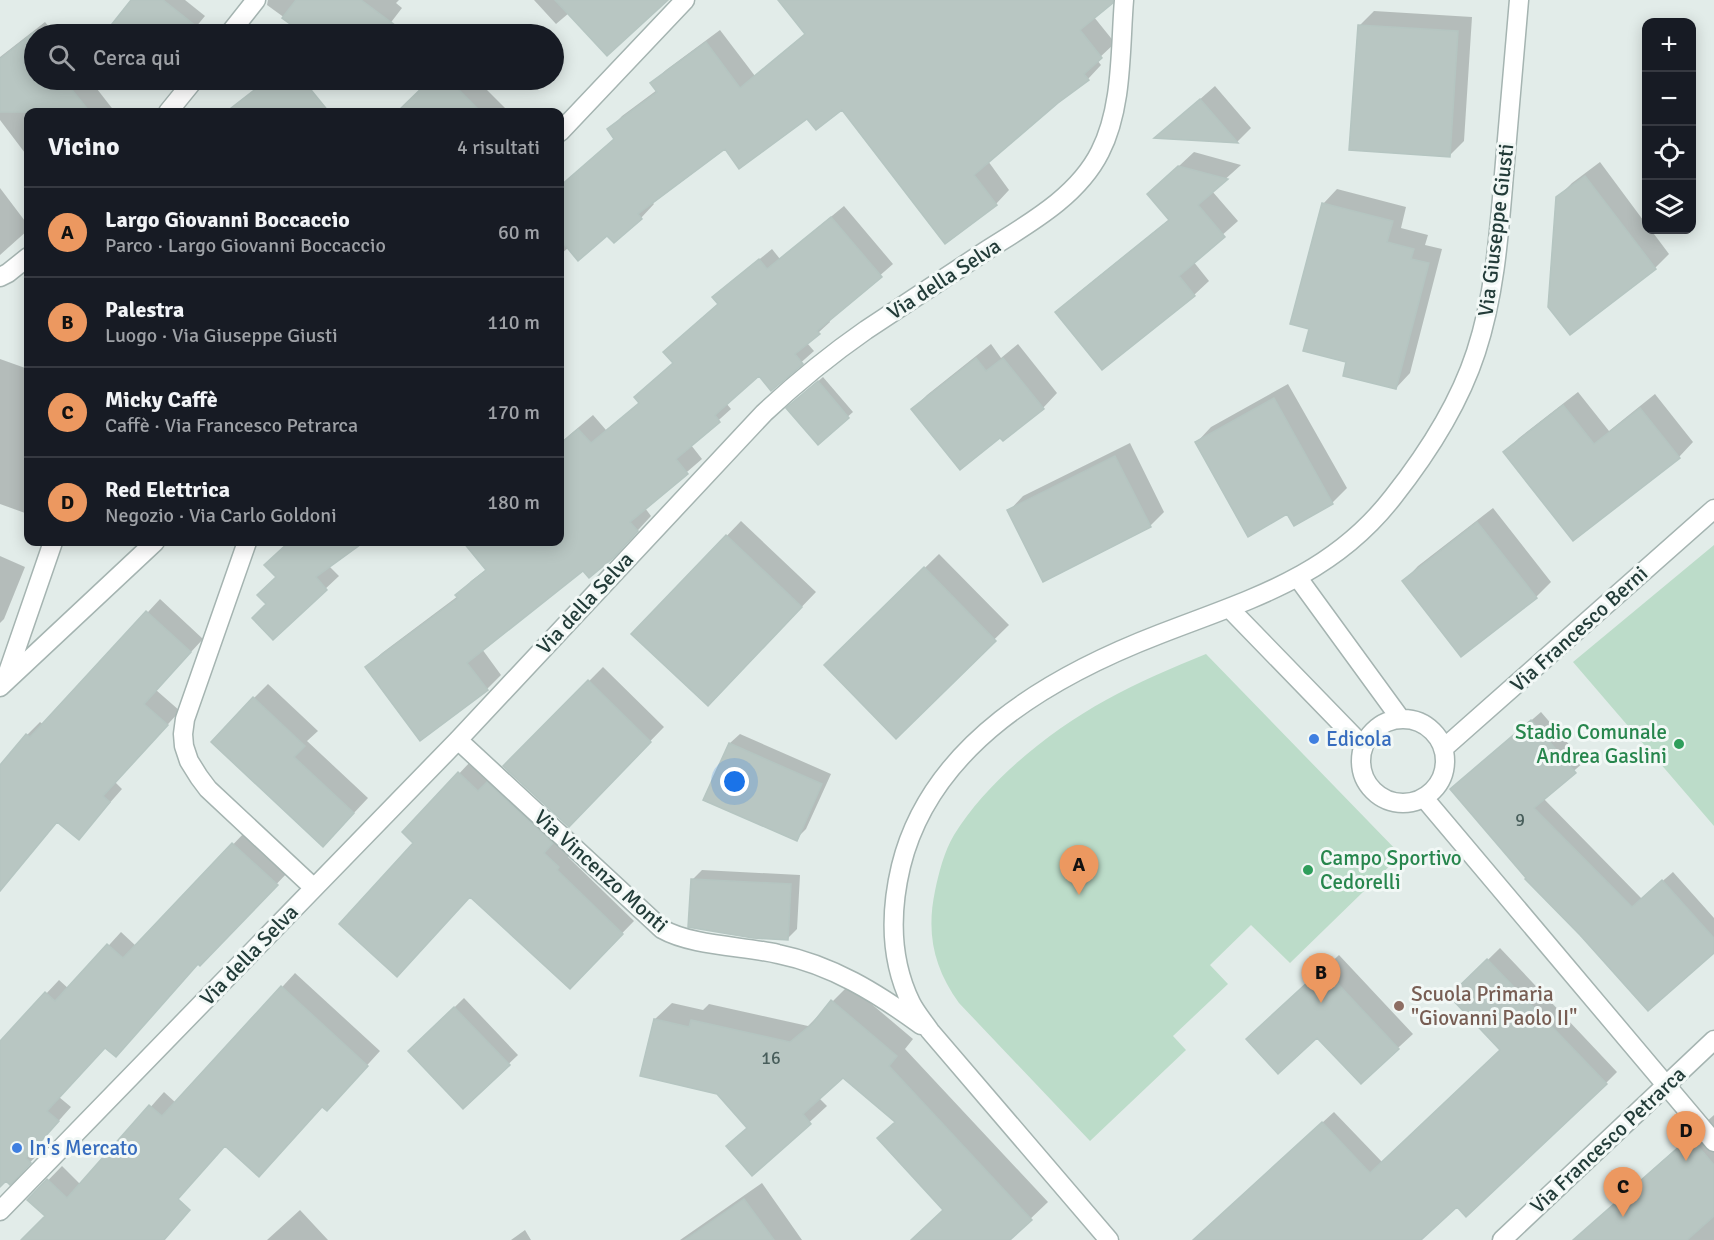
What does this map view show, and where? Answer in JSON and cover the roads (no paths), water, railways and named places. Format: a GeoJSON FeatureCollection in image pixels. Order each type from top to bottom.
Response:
{"type":"FeatureCollection","features":[{"type":"Feature","properties":{"kind":"street"},"geometry":{"type":"LineString","coordinates":[[237,24],[256,0]]}},
{"type":"Feature","properties":{"kind":"street"},"geometry":{"type":"LineString","coordinates":[[564,128],[685,0]]}},
{"type":"Feature","properties":{"kind":"street","name":"Via della Selva"},"geometry":{"type":"LineString","coordinates":[[0,1212],[458,740],[740,438],[793,387],[864,331],[1039,217],[1081,180],[1100,153],[1111,120],[1117,87],[1124,0]]}},
{"type":"Feature","properties":{"kind":"street","name":"Via Giuseppe Giusti"},"geometry":{"type":"LineString","coordinates":[[930,1032],[912,1004],[901,976],[894,943],[893,913],[904,852],[920,818],[947,771],[991,728],[1046,688],[1118,651],[1230,609],[1319,566],[1365,529],[1391,500],[1442,426],[1475,355],[1492,289],[1519,0]]}},
{"type":"Feature","properties":{"kind":"street"},"geometry":{"type":"LineString","coordinates":[[171,108],[186,90]]}},
{"type":"Feature","properties":{"kind":"street"},"geometry":{"type":"LineString","coordinates":[[0,277],[24,259]]}},
{"type":"Feature","properties":{"kind":"street","name":"Via Francesco Berni"},"geometry":{"type":"LineString","coordinates":[[1444,748],[1714,509]]}},
{"type":"Feature","properties":{"kind":"street"},"geometry":{"type":"LineString","coordinates":[[2,685],[52,546]]}},
{"type":"Feature","properties":{"kind":"street"},"geometry":{"type":"LineString","coordinates":[[2,685],[151,546]]}},
{"type":"Feature","properties":{"kind":"street"},"geometry":{"type":"LineString","coordinates":[[246,546],[185,719],[184,746],[189,761],[208,789],[314,888]]}},
{"type":"Feature","properties":{"kind":"street"},"geometry":{"type":"LineString","coordinates":[[1298,578],[1400,718]]}},
{"type":"Feature","properties":{"kind":"street"},"geometry":{"type":"LineString","coordinates":[[1230,609],[1363,746]]}},
{"type":"Feature","properties":{"kind":"street"},"geometry":{"type":"LineString","coordinates":[[1400,718],[1414,720],[1427,726],[1444,748],[1446,763],[1435,789],[1424,798],[1410,803],[1395,802],[1382,797],[1370,788],[1363,776],[1360,761],[1363,746],[1377,727],[1388,721],[1400,718]]}},
{"type":"Feature","properties":{"kind":"street","name":"Via Vincenzo Monti"},"geometry":{"type":"LineString","coordinates":[[458,740],[662,929],[681,937],[779,954],[824,966],[860,984],[930,1032]]}},
{"type":"Feature","properties":{"kind":"street"},"geometry":{"type":"LineString","coordinates":[[1424,798],[1714,1142]]}},
{"type":"Feature","properties":{"kind":"street"},"geometry":{"type":"LineString","coordinates":[[930,1032],[1108,1240]]}},
{"type":"Feature","properties":{"kind":"street","name":"Via Francesco Petrarca"},"geometry":{"type":"LineString","coordinates":[[1502,1240],[1714,1040]]}},
{"type":"Feature","properties":{"kind":"place","name":"Edicola"},"geometry":{"type":"Point","coordinates":[1314,739]}},
{"type":"Feature","properties":{"kind":"place","name":"Stadio Comunale Andrea Gaslini"},"geometry":{"type":"Point","coordinates":[1679,744]}},
{"type":"Feature","properties":{"kind":"place","name":"Campo Sportivo Cedorelli"},"geometry":{"type":"Point","coordinates":[1308,870]}},
{"type":"Feature","properties":{"kind":"place","name":"Largo Giovanni Boccaccio"},"geometry":{"type":"Point","coordinates":[1079,895]}},
{"type":"Feature","properties":{"kind":"place","name":"Palestra"},"geometry":{"type":"Point","coordinates":[1321,1003]}},
{"type":"Feature","properties":{"kind":"place","name":"Scuola Primaria \"Giovanni Paolo II\""},"geometry":{"type":"Point","coordinates":[1399,1006]}},
{"type":"Feature","properties":{"kind":"place","name":"In's Mercato"},"geometry":{"type":"Point","coordinates":[17,1148]}},
{"type":"Feature","properties":{"kind":"place","name":"Red Elettrica"},"geometry":{"type":"Point","coordinates":[1686,1161]}},
{"type":"Feature","properties":{"kind":"place","name":"Micky Caffè"},"geometry":{"type":"Point","coordinates":[1623,1217]}}]}
